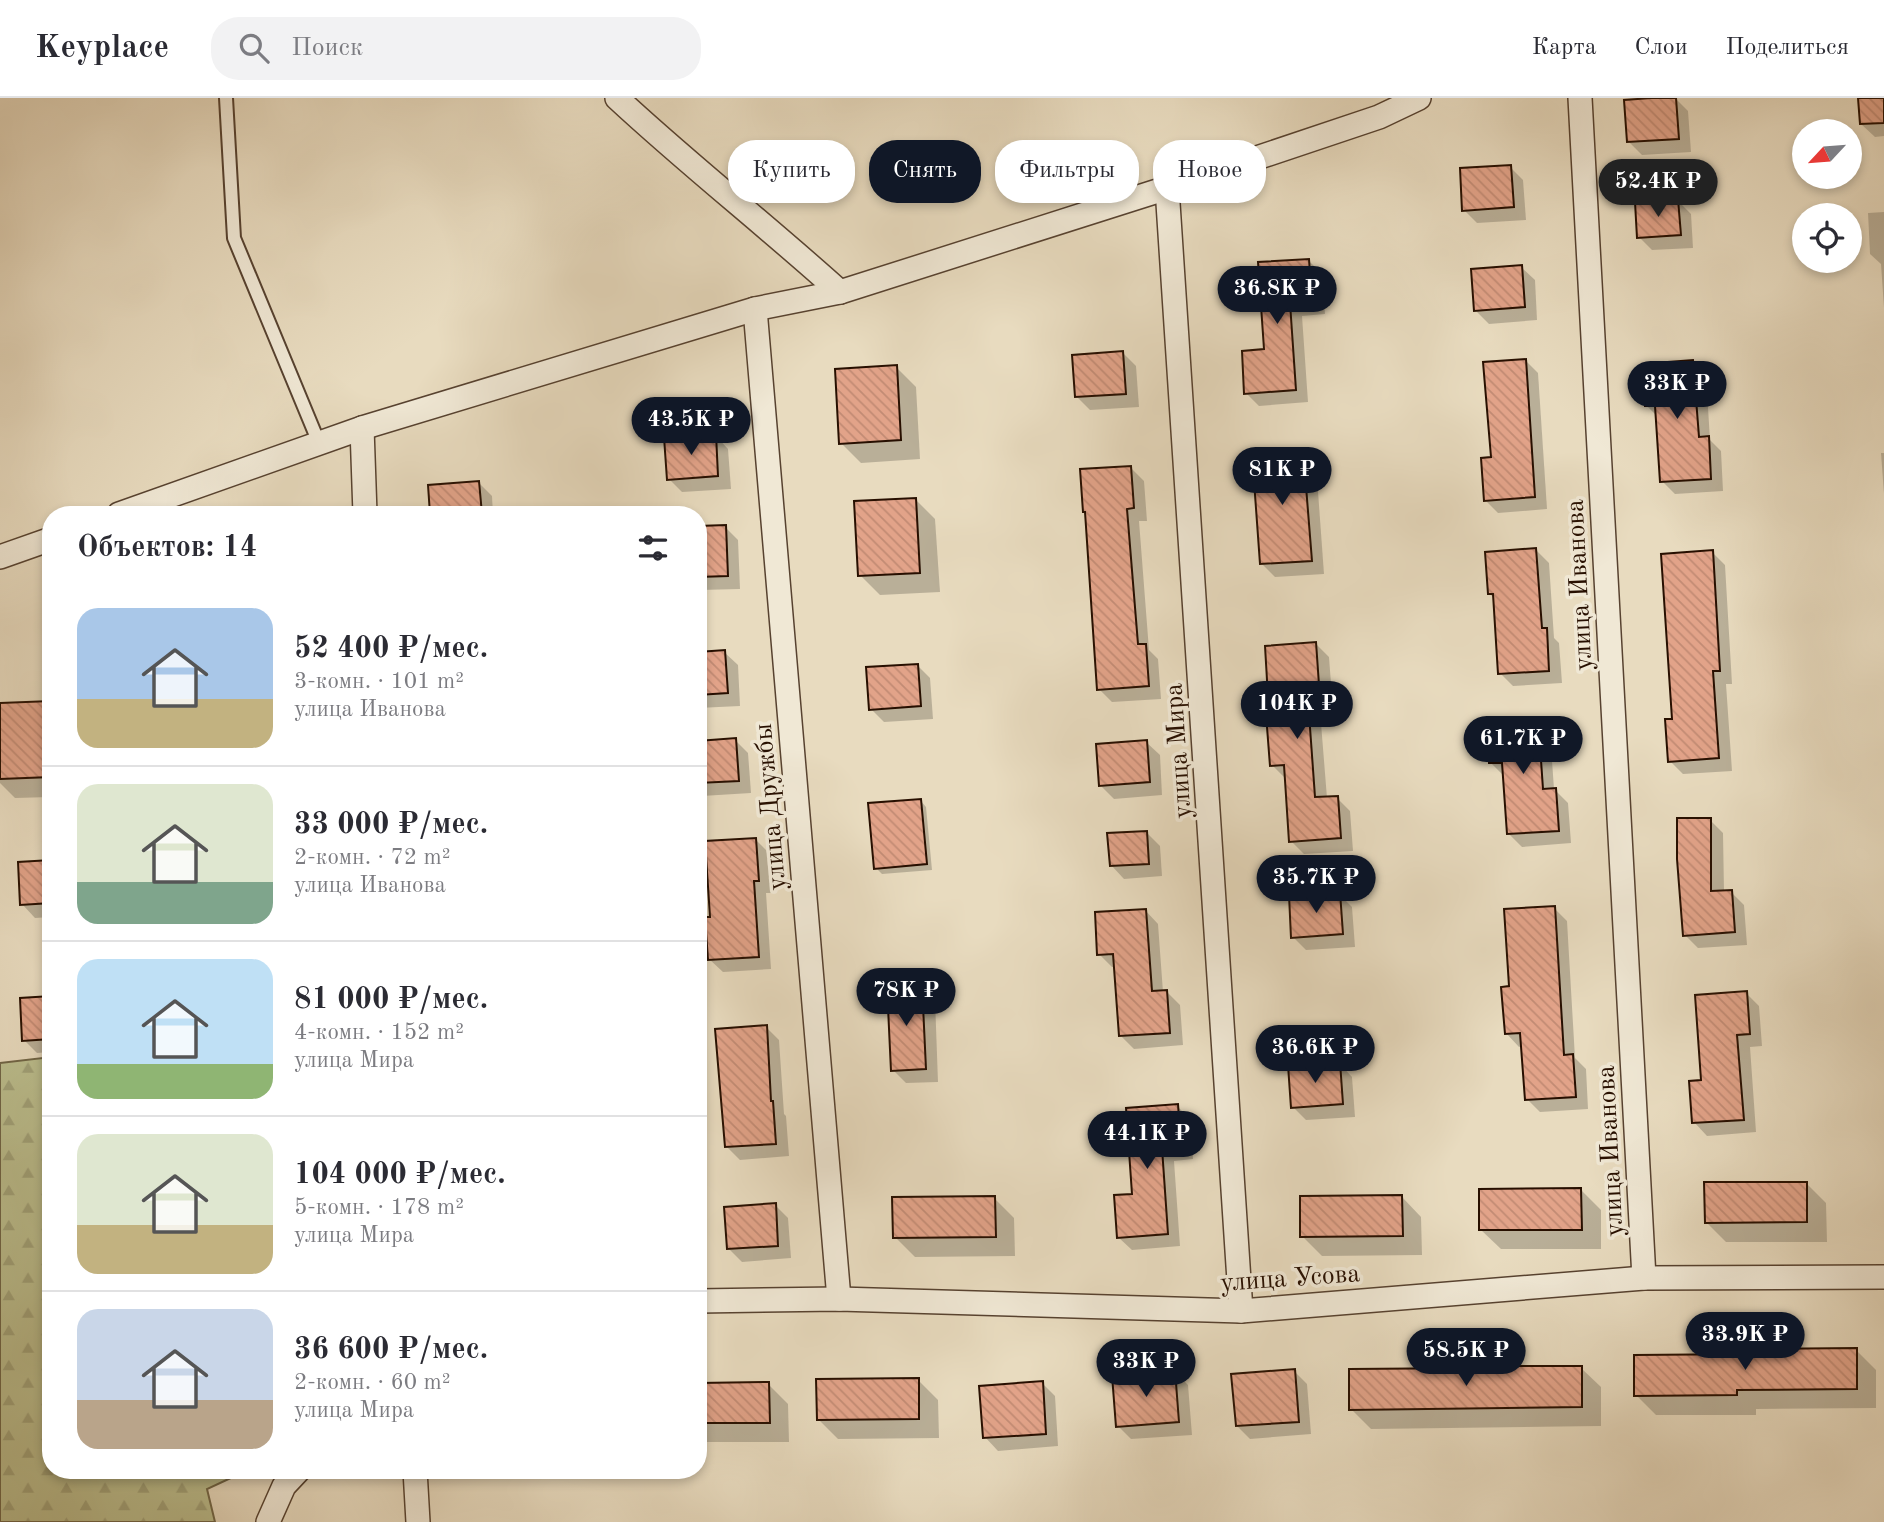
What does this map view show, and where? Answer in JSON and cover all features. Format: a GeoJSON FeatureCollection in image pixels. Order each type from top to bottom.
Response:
{"type":"FeatureCollection","features":[{"type":"Feature","properties":{"kind":"street"},"geometry":{"type":"LineString","coordinates":[[617,98],[663,141],[749,211],[839,292]]}},
{"type":"Feature","properties":{"kind":"street"},"geometry":{"type":"LineString","coordinates":[[1266,155],[1379,117],[1419,98]]}},
{"type":"Feature","properties":{"kind":"street","name":"улица Иванова"},"geometry":{"type":"LineString","coordinates":[[1580,98],[1644,1278]]}},
{"type":"Feature","properties":{"kind":"street"},"geometry":{"type":"LineString","coordinates":[[142,506],[362,428],[755,309],[839,292],[1153,192]]}},
{"type":"Feature","properties":{"kind":"street","name":"улица Мира"},"geometry":{"type":"LineString","coordinates":[[1168,203],[1241,1311]]}},
{"type":"Feature","properties":{"kind":"street","name":"улица Дружбы"},"geometry":{"type":"LineString","coordinates":[[755,309],[839,1299]]}},
{"type":"Feature","properties":{"kind":"street"},"geometry":{"type":"LineString","coordinates":[[362,428],[365,506]]}},
{"type":"Feature","properties":{"kind":"street"},"geometry":{"type":"LineString","coordinates":[[0,557],[42,542]]}},
{"type":"Feature","properties":{"kind":"street","name":"улица Усова"},"geometry":{"type":"LineString","coordinates":[[707,1301],[839,1299],[1241,1311],[1644,1278],[1884,1277]]}},
{"type":"Feature","properties":{"kind":"street"},"geometry":{"type":"LineString","coordinates":[[268,1522],[284,1486],[291,1479]]}},
{"type":"Feature","properties":{"kind":"street"},"geometry":{"type":"LineString","coordinates":[[416,1479],[418,1522]]}},
{"type":"Feature","properties":{"kind":"lane"},"geometry":{"type":"LineString","coordinates":[[226,98],[234,238],[319,443]]}},
{"type":"Feature","properties":{"kind":"green space"},"geometry":{"type":"Polygon","coordinates":[[[42,1058],[42,1479],[229,1479],[207,1489],[215,1522],[0,1522],[0,1063],[42,1058]]]}},
{"type":"Feature","properties":{"kind":"building"},"geometry":{"type":"Polygon","coordinates":[[[1676,98],[1679,139],[1627,142],[1624,100],[1676,98]]]}},
{"type":"Feature","properties":{"kind":"building"},"geometry":{"type":"Polygon","coordinates":[[[1858,98],[1884,98],[1884,123],[1862,124],[1862,119],[1860,119],[1858,98]]]}},
{"type":"Feature","properties":{"kind":"building"},"geometry":{"type":"Polygon","coordinates":[[[1511,165],[1514,207],[1462,211],[1460,168],[1511,165]]]}},
{"type":"Feature","properties":{"kind":"building"},"geometry":{"type":"Polygon","coordinates":[[[1678,199],[1681,235],[1637,238],[1635,202],[1678,199]]]}},
{"type":"Feature","properties":{"kind":"building"},"geometry":{"type":"Polygon","coordinates":[[[1309,259],[1312,302],[1290,303],[1296,390],[1244,394],[1242,351],[1264,349],[1258,262],[1309,259]]]}},
{"type":"Feature","properties":{"kind":"building"},"geometry":{"type":"Polygon","coordinates":[[[1522,265],[1525,307],[1474,311],[1471,269],[1522,265]]]}},
{"type":"Feature","properties":{"kind":"building"},"geometry":{"type":"Polygon","coordinates":[[[1123,351],[1126,394],[1075,397],[1072,355],[1123,351]]]}},
{"type":"Feature","properties":{"kind":"building"},"geometry":{"type":"Polygon","coordinates":[[[1526,359],[1535,497],[1484,501],[1481,458],[1491,457],[1483,362],[1526,359]]]}},
{"type":"Feature","properties":{"kind":"building"},"geometry":{"type":"Polygon","coordinates":[[[1693,360],[1699,437],[1709,436],[1711,479],[1660,482],[1655,406],[1645,406],[1642,364],[1693,360]]]}},
{"type":"Feature","properties":{"kind":"building"},"geometry":{"type":"Polygon","coordinates":[[[897,365],[901,440],[839,444],[835,369],[897,365]]]}},
{"type":"Feature","properties":{"kind":"building"},"geometry":{"type":"Polygon","coordinates":[[[716,434],[718,476],[667,480],[664,437],[716,434]]]}},
{"type":"Feature","properties":{"kind":"building"},"geometry":{"type":"Polygon","coordinates":[[[1303,449],[1312,561],[1260,564],[1252,453],[1303,449]]]}},
{"type":"Feature","properties":{"kind":"building"},"geometry":{"type":"Polygon","coordinates":[[[1131,466],[1134,508],[1127,509],[1138,644],[1146,644],[1149,686],[1097,690],[1080,469],[1131,466]]]}},
{"type":"Feature","properties":{"kind":"building"},"geometry":{"type":"Polygon","coordinates":[[[479,481],[481,506],[429,506],[428,485],[479,481]]]}},
{"type":"Feature","properties":{"kind":"building"},"geometry":{"type":"Polygon","coordinates":[[[916,498],[920,573],[858,576],[854,501],[916,498]]]}},
{"type":"Feature","properties":{"kind":"building"},"geometry":{"type":"Polygon","coordinates":[[[726,525],[728,576],[707,577],[707,526],[726,525]]]}},
{"type":"Feature","properties":{"kind":"building"},"geometry":{"type":"Polygon","coordinates":[[[1536,548],[1542,628],[1547,628],[1549,671],[1498,674],[1493,594],[1488,594],[1485,552],[1536,548]]]}},
{"type":"Feature","properties":{"kind":"building"},"geometry":{"type":"Polygon","coordinates":[[[1713,550],[1720,671],[1713,671],[1719,758],[1668,762],[1665,719],[1672,719],[1661,554],[1713,550]]]}},
{"type":"Feature","properties":{"kind":"building"},"geometry":{"type":"Polygon","coordinates":[[[1316,642],[1319,685],[1307,686],[1315,797],[1338,796],[1341,838],[1289,842],[1284,765],[1270,766],[1265,646],[1316,642]]]}},
{"type":"Feature","properties":{"kind":"building"},"geometry":{"type":"Polygon","coordinates":[[[725,650],[728,693],[707,694],[707,651],[725,650]]]}},
{"type":"Feature","properties":{"kind":"building"},"geometry":{"type":"Polygon","coordinates":[[[918,664],[921,706],[869,710],[866,667],[918,664]]]}},
{"type":"Feature","properties":{"kind":"building"},"geometry":{"type":"Polygon","coordinates":[[[42,701],[42,777],[0,779],[0,703],[42,701]]]}},
{"type":"Feature","properties":{"kind":"building"},"geometry":{"type":"Polygon","coordinates":[[[1538,717],[1543,789],[1556,788],[1559,831],[1507,834],[1502,763],[1489,763],[1487,721],[1538,717]]]}},
{"type":"Feature","properties":{"kind":"building"},"geometry":{"type":"Polygon","coordinates":[[[736,738],[739,781],[707,783],[707,740],[736,738]]]}},
{"type":"Feature","properties":{"kind":"building"},"geometry":{"type":"Polygon","coordinates":[[[1147,740],[1150,782],[1099,786],[1096,744],[1147,740]]]}},
{"type":"Feature","properties":{"kind":"building"},"geometry":{"type":"Polygon","coordinates":[[[921,799],[927,864],[874,869],[868,803],[921,799]]]}},
{"type":"Feature","properties":{"kind":"building"},"geometry":{"type":"Polygon","coordinates":[[[1677,818],[1711,818],[1711,891],[1732,890],[1735,932],[1683,936],[1677,818]]]}},
{"type":"Feature","properties":{"kind":"building"},"geometry":{"type":"Polygon","coordinates":[[[1147,831],[1149,864],[1110,866],[1107,833],[1147,831]]]}},
{"type":"Feature","properties":{"kind":"building"},"geometry":{"type":"Polygon","coordinates":[[[756,838],[759,881],[754,881],[759,957],[708,960],[707,917],[710,917],[707,841],[756,838]]]}},
{"type":"Feature","properties":{"kind":"building"},"geometry":{"type":"Polygon","coordinates":[[[42,861],[42,904],[20,905],[18,862],[42,861]]]}},
{"type":"Feature","properties":{"kind":"building"},"geometry":{"type":"Polygon","coordinates":[[[1340,892],[1343,934],[1291,938],[1289,895],[1340,892]]]}},
{"type":"Feature","properties":{"kind":"building"},"geometry":{"type":"Polygon","coordinates":[[[1555,906],[1564,1055],[1573,1054],[1576,1097],[1525,1100],[1520,1033],[1505,1034],[1501,987],[1509,986],[1504,909],[1555,906]]]}},
{"type":"Feature","properties":{"kind":"building"},"geometry":{"type":"Polygon","coordinates":[[[1146,909],[1152,991],[1167,990],[1170,1033],[1119,1036],[1113,954],[1097,955],[1095,912],[1146,909]]]}},
{"type":"Feature","properties":{"kind":"building"},"geometry":{"type":"Polygon","coordinates":[[[922,984],[926,1069],[891,1071],[887,986],[922,984]]]}},
{"type":"Feature","properties":{"kind":"building"},"geometry":{"type":"Polygon","coordinates":[[[1747,991],[1750,1034],[1737,1035],[1744,1120],[1692,1123],[1689,1081],[1701,1080],[1695,995],[1747,991]]]}},
{"type":"Feature","properties":{"kind":"building"},"geometry":{"type":"Polygon","coordinates":[[[42,997],[42,1040],[22,1041],[20,998],[42,997]]]}},
{"type":"Feature","properties":{"kind":"building"},"geometry":{"type":"Polygon","coordinates":[[[767,1025],[776,1144],[725,1147],[715,1029],[767,1025]]]}},
{"type":"Feature","properties":{"kind":"building"},"geometry":{"type":"Polygon","coordinates":[[[1340,1062],[1343,1104],[1291,1108],[1288,1065],[1340,1062]]]}},
{"type":"Feature","properties":{"kind":"building"},"geometry":{"type":"Polygon","coordinates":[[[1178,1104],[1181,1147],[1162,1148],[1168,1234],[1117,1238],[1114,1195],[1132,1194],[1126,1108],[1178,1104]]]}},
{"type":"Feature","properties":{"kind":"building"},"geometry":{"type":"Polygon","coordinates":[[[1704,1182],[1807,1182],[1807,1222],[1705,1223],[1704,1182]]]}},
{"type":"Feature","properties":{"kind":"building"},"geometry":{"type":"Polygon","coordinates":[[[1581,1188],[1582,1230],[1479,1230],[1479,1189],[1581,1188]]]}},
{"type":"Feature","properties":{"kind":"building"},"geometry":{"type":"Polygon","coordinates":[[[1402,1195],[1403,1236],[1300,1237],[1300,1196],[1402,1195]]]}},
{"type":"Feature","properties":{"kind":"building"},"geometry":{"type":"Polygon","coordinates":[[[995,1196],[996,1237],[893,1238],[892,1197],[995,1196]]]}},
{"type":"Feature","properties":{"kind":"building"},"geometry":{"type":"Polygon","coordinates":[[[776,1203],[778,1246],[727,1249],[724,1207],[776,1203]]]}},
{"type":"Feature","properties":{"kind":"building"},"geometry":{"type":"Polygon","coordinates":[[[1857,1348],[1857,1389],[1737,1390],[1737,1395],[1634,1396],[1634,1355],[1754,1354],[1754,1349],[1857,1348]]]}},
{"type":"Feature","properties":{"kind":"building"},"geometry":{"type":"Polygon","coordinates":[[[1582,1366],[1582,1407],[1349,1410],[1349,1369],[1582,1366]]]}},
{"type":"Feature","properties":{"kind":"building"},"geometry":{"type":"Polygon","coordinates":[[[1295,1369],[1299,1422],[1236,1426],[1231,1374],[1295,1369]]]}},
{"type":"Feature","properties":{"kind":"building"},"geometry":{"type":"Polygon","coordinates":[[[1175,1370],[1179,1422],[1116,1427],[1112,1375],[1175,1370]]]}},
{"type":"Feature","properties":{"kind":"building"},"geometry":{"type":"Polygon","coordinates":[[[919,1378],[919,1419],[817,1420],[816,1379],[919,1378]]]}},
{"type":"Feature","properties":{"kind":"building"},"geometry":{"type":"Polygon","coordinates":[[[1043,1381],[1046,1434],[983,1438],[979,1386],[1043,1381]]]}},
{"type":"Feature","properties":{"kind":"building"},"geometry":{"type":"Polygon","coordinates":[[[769,1382],[770,1423],[707,1423],[707,1383],[769,1382]]]}}]}
